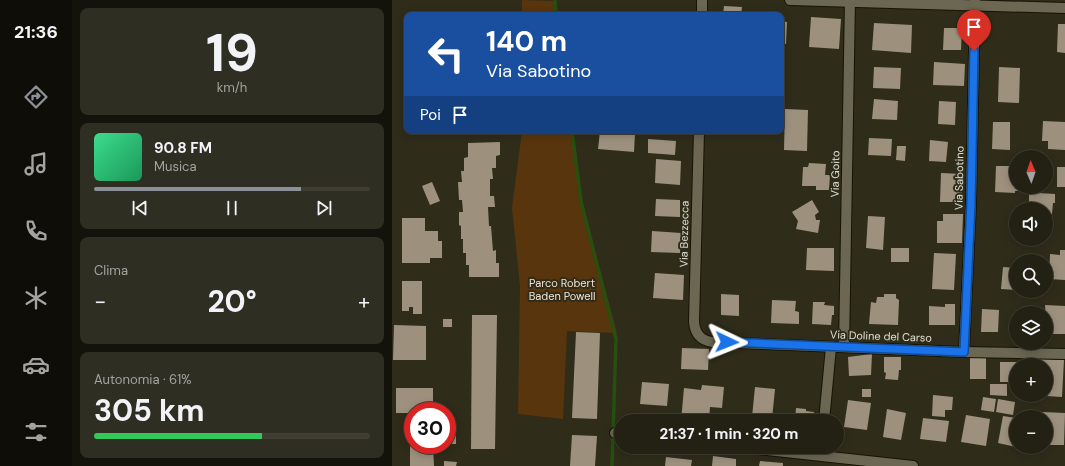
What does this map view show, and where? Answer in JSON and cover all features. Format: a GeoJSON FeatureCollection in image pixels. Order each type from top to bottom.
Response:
{"type":"FeatureCollection","features":[{"type":"Feature","properties":{"kind":"street"},"geometry":{"type":"LineString","coordinates":[[702,0],[702,12]]}},
{"type":"Feature","properties":{"kind":"street"},"geometry":{"type":"LineString","coordinates":[[790,0],[975,3],[1065,8]]}},
{"type":"Feature","properties":{"kind":"street","name":"Via Goito"},"geometry":{"type":"LineString","coordinates":[[844,347],[850,1]]}},
{"type":"Feature","properties":{"kind":"street","name":"Via Sabotino"},"geometry":{"type":"LineString","coordinates":[[964,352],[971,203],[975,3]]}},
{"type":"Feature","properties":{"kind":"street","name":"Via Bezzecca"},"geometry":{"type":"LineString","coordinates":[[699,134],[694,322],[699,336]]}},
{"type":"Feature","properties":{"kind":"street","name":"Via Doline del Carso"},"geometry":{"type":"LineString","coordinates":[[699,336],[704,340],[712,342],[964,352],[1065,354]]}},
{"type":"Feature","properties":{"kind":"street"},"geometry":{"type":"LineString","coordinates":[[825,414],[831,347]]}},
{"type":"Feature","properties":{"kind":"street"},"geometry":{"type":"LineString","coordinates":[[839,454],[913,466]]}},
{"type":"Feature","properties":{"kind":"green space"},"geometry":{"type":"Polygon","coordinates":[[[522,0],[555,1],[556,12],[522,12],[522,0]]]}},
{"type":"Feature","properties":{"kind":"green space","name":"Parco Robert Baden Powell"},"geometry":{"type":"Polygon","coordinates":[[[522,134],[571,134],[581,201],[617,333],[567,331],[563,419],[518,414],[520,286],[512,208],[522,134]]]}},
{"type":"Feature","properties":{"kind":"building"},"geometry":{"type":"Polygon","coordinates":[[[724,6],[742,7],[741,12],[723,12],[724,6]]]}},
{"type":"Feature","properties":{"kind":"building"},"geometry":{"type":"Polygon","coordinates":[[[811,17],[841,19],[839,49],[809,47],[811,17]]]}},
{"type":"Feature","properties":{"kind":"building"},"geometry":{"type":"Polygon","coordinates":[[[784,22],[787,22],[786,44],[784,44],[784,22]]]}},
{"type":"Feature","properties":{"kind":"building"},"geometry":{"type":"Polygon","coordinates":[[[874,23],[912,25],[911,53],[872,50],[874,23]]]}},
{"type":"Feature","properties":{"kind":"building"},"geometry":{"type":"Polygon","coordinates":[[[1058,24],[1065,24],[1065,53],[1057,52],[1058,24]]]}},
{"type":"Feature","properties":{"kind":"building"},"geometry":{"type":"Polygon","coordinates":[[[944,28],[962,28],[961,50],[943,50],[944,28]]]}},
{"type":"Feature","properties":{"kind":"building"},"geometry":{"type":"Polygon","coordinates":[[[934,62],[965,64],[964,86],[933,85],[934,62]]]}},
{"type":"Feature","properties":{"kind":"building"},"geometry":{"type":"Polygon","coordinates":[[[874,67],[901,68],[900,89],[873,88],[874,67]]]}},
{"type":"Feature","properties":{"kind":"building"},"geometry":{"type":"Polygon","coordinates":[[[999,67],[1020,68],[1019,103],[998,102],[999,67]]]}},
{"type":"Feature","properties":{"kind":"building"},"geometry":{"type":"Polygon","coordinates":[[[403,73],[404,73],[404,96],[403,73]]]}},
{"type":"Feature","properties":{"kind":"building"},"geometry":{"type":"Polygon","coordinates":[[[874,99],[898,101],[897,120],[872,119],[874,99]]]}},
{"type":"Feature","properties":{"kind":"building"},"geometry":{"type":"Polygon","coordinates":[[[939,101],[956,102],[955,125],[938,124],[939,101]]]}},
{"type":"Feature","properties":{"kind":"building"},"geometry":{"type":"Polygon","coordinates":[[[785,109],[808,110],[807,151],[784,150],[785,109]]]}},
{"type":"Feature","properties":{"kind":"building"},"geometry":{"type":"Polygon","coordinates":[[[1043,121],[1065,122],[1065,150],[1048,149],[1048,141],[1042,141],[1043,121]]]}},
{"type":"Feature","properties":{"kind":"building"},"geometry":{"type":"Polygon","coordinates":[[[993,122],[1010,122],[1010,150],[992,149],[993,122]]]}},
{"type":"Feature","properties":{"kind":"building"},"geometry":{"type":"Polygon","coordinates":[[[600,134],[635,134],[634,152],[598,149],[600,134]]]}},
{"type":"Feature","properties":{"kind":"building"},"geometry":{"type":"Polygon","coordinates":[[[869,138],[892,139],[891,156],[868,155],[869,138]]]}},
{"type":"Feature","properties":{"kind":"building"},"geometry":{"type":"Polygon","coordinates":[[[648,139],[676,141],[675,155],[648,153],[648,139]]]}},
{"type":"Feature","properties":{"kind":"building"},"geometry":{"type":"Polygon","coordinates":[[[930,140],[948,142],[946,162],[929,161],[930,140]]]}},
{"type":"Feature","properties":{"kind":"building"},"geometry":{"type":"Polygon","coordinates":[[[500,142],[500,155],[496,156],[496,168],[492,168],[493,179],[490,179],[490,196],[494,196],[495,207],[488,207],[493,251],[496,250],[496,263],[499,263],[499,277],[469,277],[469,265],[466,265],[466,253],[463,253],[463,239],[461,239],[461,226],[459,225],[459,212],[463,212],[462,200],[459,200],[458,182],[462,182],[461,171],[464,171],[464,158],[468,157],[468,143],[500,142]]]}},
{"type":"Feature","properties":{"kind":"building"},"geometry":{"type":"Polygon","coordinates":[[[897,146],[906,146],[905,161],[896,160],[897,146]]]}},
{"type":"Feature","properties":{"kind":"building"},"geometry":{"type":"Polygon","coordinates":[[[656,159],[681,161],[680,185],[655,183],[656,159]]]}},
{"type":"Feature","properties":{"kind":"building"},"geometry":{"type":"Polygon","coordinates":[[[809,163],[826,164],[825,175],[830,175],[829,190],[816,190],[816,186],[802,186],[803,167],[808,167],[809,163]]]}},
{"type":"Feature","properties":{"kind":"building"},"geometry":{"type":"Polygon","coordinates":[[[996,166],[1009,166],[1009,193],[995,192],[996,166]]]}},
{"type":"Feature","properties":{"kind":"building"},"geometry":{"type":"Polygon","coordinates":[[[1057,167],[1065,167],[1065,187],[1057,187],[1057,167]]]}},
{"type":"Feature","properties":{"kind":"building"},"geometry":{"type":"Polygon","coordinates":[[[941,173],[962,174],[962,202],[940,202],[941,173]]]}},
{"type":"Feature","properties":{"kind":"building"},"geometry":{"type":"Polygon","coordinates":[[[432,182],[440,201],[430,205],[422,186],[432,182]]]}},
{"type":"Feature","properties":{"kind":"building"},"geometry":{"type":"Polygon","coordinates":[[[1029,194],[1055,194],[1055,203],[1029,202],[1029,194]]]}},
{"type":"Feature","properties":{"kind":"building"},"geometry":{"type":"Polygon","coordinates":[[[656,199],[680,200],[680,217],[655,216],[656,199]]]}},
{"type":"Feature","properties":{"kind":"building"},"geometry":{"type":"Polygon","coordinates":[[[812,200],[819,212],[815,215],[816,220],[820,220],[818,233],[796,229],[798,221],[792,212],[812,200]]]}},
{"type":"Feature","properties":{"kind":"building"},"geometry":{"type":"Polygon","coordinates":[[[943,214],[963,214],[962,243],[937,243],[937,221],[943,221],[943,214]]]}},
{"type":"Feature","properties":{"kind":"building"},"geometry":{"type":"Polygon","coordinates":[[[868,216],[885,217],[883,250],[866,248],[868,216]]]}},
{"type":"Feature","properties":{"kind":"building"},"geometry":{"type":"Polygon","coordinates":[[[402,218],[425,218],[425,231],[438,231],[438,241],[442,241],[442,258],[430,258],[430,263],[402,263],[402,218]]]}},
{"type":"Feature","properties":{"kind":"building"},"geometry":{"type":"Polygon","coordinates":[[[652,231],[681,233],[680,253],[651,252],[652,231]]]}},
{"type":"Feature","properties":{"kind":"building"},"geometry":{"type":"Polygon","coordinates":[[[807,248],[834,248],[834,271],[806,270],[807,248]]]}},
{"type":"Feature","properties":{"kind":"building"},"geometry":{"type":"Polygon","coordinates":[[[891,248],[909,248],[909,262],[891,262],[891,248]]]}},
{"type":"Feature","properties":{"kind":"building"},"geometry":{"type":"Polygon","coordinates":[[[1060,250],[1065,250],[1065,280],[1053,279],[1053,254],[1060,255],[1060,250]]]}},
{"type":"Feature","properties":{"kind":"building"},"geometry":{"type":"Polygon","coordinates":[[[934,253],[956,254],[954,290],[932,289],[934,253]]]}},
{"type":"Feature","properties":{"kind":"building"},"geometry":{"type":"Polygon","coordinates":[[[1003,267],[1009,267],[1009,290],[1001,289],[1003,267]]]}},
{"type":"Feature","properties":{"kind":"building"},"geometry":{"type":"Polygon","coordinates":[[[655,273],[684,275],[683,300],[653,298],[655,273]]]}},
{"type":"Feature","properties":{"kind":"building"},"geometry":{"type":"Polygon","coordinates":[[[402,281],[422,281],[422,314],[413,314],[413,307],[409,307],[409,311],[402,311],[402,281]]]}},
{"type":"Feature","properties":{"kind":"building"},"geometry":{"type":"Polygon","coordinates":[[[721,294],[739,295],[739,316],[721,315],[721,294]]]}},
{"type":"Feature","properties":{"kind":"building"},"geometry":{"type":"Polygon","coordinates":[[[884,294],[896,294],[896,298],[899,300],[898,325],[869,324],[871,302],[876,303],[877,297],[884,297],[884,294]]]}},
{"type":"Feature","properties":{"kind":"building"},"geometry":{"type":"Polygon","coordinates":[[[772,300],[796,301],[795,311],[799,312],[799,324],[771,323],[772,300]]]}},
{"type":"Feature","properties":{"kind":"building"},"geometry":{"type":"Polygon","coordinates":[[[813,302],[825,302],[824,305],[834,306],[834,315],[832,315],[831,325],[812,324],[813,302]]]}},
{"type":"Feature","properties":{"kind":"building"},"geometry":{"type":"Polygon","coordinates":[[[945,304],[955,304],[955,325],[929,325],[929,306],[945,307],[945,304]]]}},
{"type":"Feature","properties":{"kind":"building"},"geometry":{"type":"Polygon","coordinates":[[[1045,305],[1065,306],[1065,334],[1053,334],[1053,306],[1045,305]]]}},
{"type":"Feature","properties":{"kind":"building"},"geometry":{"type":"Polygon","coordinates":[[[982,309],[999,310],[998,332],[981,332],[982,309]]]}},
{"type":"Feature","properties":{"kind":"building"},"geometry":{"type":"Polygon","coordinates":[[[472,315],[497,315],[495,449],[471,449],[472,315]]]}},
{"type":"Feature","properties":{"kind":"building"},"geometry":{"type":"Polygon","coordinates":[[[443,319],[452,319],[452,327],[443,327],[443,319]]]}},
{"type":"Feature","properties":{"kind":"building"},"geometry":{"type":"Polygon","coordinates":[[[394,325],[426,326],[426,360],[393,360],[394,325]]]}},
{"type":"Feature","properties":{"kind":"building"},"geometry":{"type":"Polygon","coordinates":[[[576,332],[600,333],[597,419],[572,418],[576,332]]]}},
{"type":"Feature","properties":{"kind":"building"},"geometry":{"type":"Polygon","coordinates":[[[682,348],[709,349],[708,370],[681,369],[682,348]]]}},
{"type":"Feature","properties":{"kind":"building"},"geometry":{"type":"Polygon","coordinates":[[[872,354],[871,375],[849,376],[848,357],[872,354]]]}},
{"type":"Feature","properties":{"kind":"building"},"geometry":{"type":"Polygon","coordinates":[[[884,357],[901,357],[901,370],[899,370],[898,380],[885,379],[886,373],[884,372],[884,357]]]}},
{"type":"Feature","properties":{"kind":"building"},"geometry":{"type":"Polygon","coordinates":[[[970,358],[986,358],[986,379],[970,379],[970,358]]]}},
{"type":"Feature","properties":{"kind":"building"},"geometry":{"type":"Polygon","coordinates":[[[1053,360],[1064,360],[1062,397],[1053,396],[1053,360]]]}},
{"type":"Feature","properties":{"kind":"building"},"geometry":{"type":"Polygon","coordinates":[[[1000,362],[1009,362],[1009,382],[1000,382],[1000,362]]]}},
{"type":"Feature","properties":{"kind":"building"},"geometry":{"type":"Polygon","coordinates":[[[642,382],[669,384],[667,406],[640,404],[642,382]]]}},
{"type":"Feature","properties":{"kind":"building"},"geometry":{"type":"Polygon","coordinates":[[[990,384],[1007,384],[1007,396],[990,395],[990,384]]]}},
{"type":"Feature","properties":{"kind":"building"},"geometry":{"type":"Polygon","coordinates":[[[702,385],[724,387],[722,408],[710,407],[710,414],[682,414],[684,388],[701,390],[702,385]]]}},
{"type":"Feature","properties":{"kind":"building"},"geometry":{"type":"Polygon","coordinates":[[[755,387],[775,389],[772,414],[752,414],[755,387]]]}},
{"type":"Feature","properties":{"kind":"building"},"geometry":{"type":"Polygon","coordinates":[[[396,388],[433,388],[433,402],[404,402],[404,413],[396,413],[396,388]]]}},
{"type":"Feature","properties":{"kind":"building"},"geometry":{"type":"Polygon","coordinates":[[[862,389],[871,389],[871,397],[862,397],[862,389]]]}},
{"type":"Feature","properties":{"kind":"building"},"geometry":{"type":"Polygon","coordinates":[[[933,395],[953,397],[952,410],[945,410],[945,417],[932,416],[933,395]]]}},
{"type":"Feature","properties":{"kind":"building"},"geometry":{"type":"Polygon","coordinates":[[[983,397],[996,399],[994,412],[981,410],[983,397]]]}},
{"type":"Feature","properties":{"kind":"building"},"geometry":{"type":"Polygon","coordinates":[[[998,399],[1015,402],[1014,410],[1009,410],[1009,414],[996,412],[998,399]]]}},
{"type":"Feature","properties":{"kind":"building"},"geometry":{"type":"Polygon","coordinates":[[[848,400],[871,403],[867,430],[844,427],[848,400]]]}},
{"type":"Feature","properties":{"kind":"building"},"geometry":{"type":"Polygon","coordinates":[[[796,408],[814,412],[814,414],[796,414],[796,408]]]}},
{"type":"Feature","properties":{"kind":"building"},"geometry":{"type":"Polygon","coordinates":[[[887,409],[906,413],[901,440],[883,437],[887,409]]]}},
{"type":"Feature","properties":{"kind":"building"},"geometry":{"type":"Polygon","coordinates":[[[1053,412],[1065,413],[1064,445],[1053,445],[1053,412]]]}},
{"type":"Feature","properties":{"kind":"building"},"geometry":{"type":"Polygon","coordinates":[[[966,415],[990,419],[986,446],[961,442],[966,415]]]}},
{"type":"Feature","properties":{"kind":"building"},"geometry":{"type":"Polygon","coordinates":[[[1003,416],[1009,417],[1009,445],[998,443],[1003,416]]]}},
{"type":"Feature","properties":{"kind":"building"},"geometry":{"type":"Polygon","coordinates":[[[923,418],[949,421],[946,442],[920,439],[923,418]]]}},
{"type":"Feature","properties":{"kind":"building"},"geometry":{"type":"Polygon","coordinates":[[[572,435],[597,436],[595,466],[570,466],[572,435]]]}},
{"type":"Feature","properties":{"kind":"building"},"geometry":{"type":"Polygon","coordinates":[[[410,454],[433,454],[434,466],[410,466],[410,454]]]}},
{"type":"Feature","properties":{"kind":"building"},"geometry":{"type":"Polygon","coordinates":[[[713,456],[736,459],[736,466],[712,466],[713,456]]]}},
{"type":"Feature","properties":{"kind":"building"},"geometry":{"type":"Polygon","coordinates":[[[666,457],[692,460],[691,466],[665,466],[666,457]]]}},
{"type":"Feature","properties":{"kind":"building"},"geometry":{"type":"Polygon","coordinates":[[[444,461],[457,462],[456,466],[444,466],[444,461]]]}},
{"type":"Feature","properties":{"kind":"building"},"geometry":{"type":"Polygon","coordinates":[[[760,461],[783,463],[783,466],[759,466],[760,461]]]}},
{"type":"Feature","properties":{"kind":"waterway"},"geometry":{"type":"LineString","coordinates":[[555,0],[556,12]]}},
{"type":"Feature","properties":{"kind":"waterway"},"geometry":{"type":"LineString","coordinates":[[572,134],[581,201],[616,339],[612,466]]}},
{"type":"Feature","properties":{"kind":"route"},"geometry":{"type":"LineString","coordinates":[[727,342],[964,352],[971,203],[974,51]]}}]}
